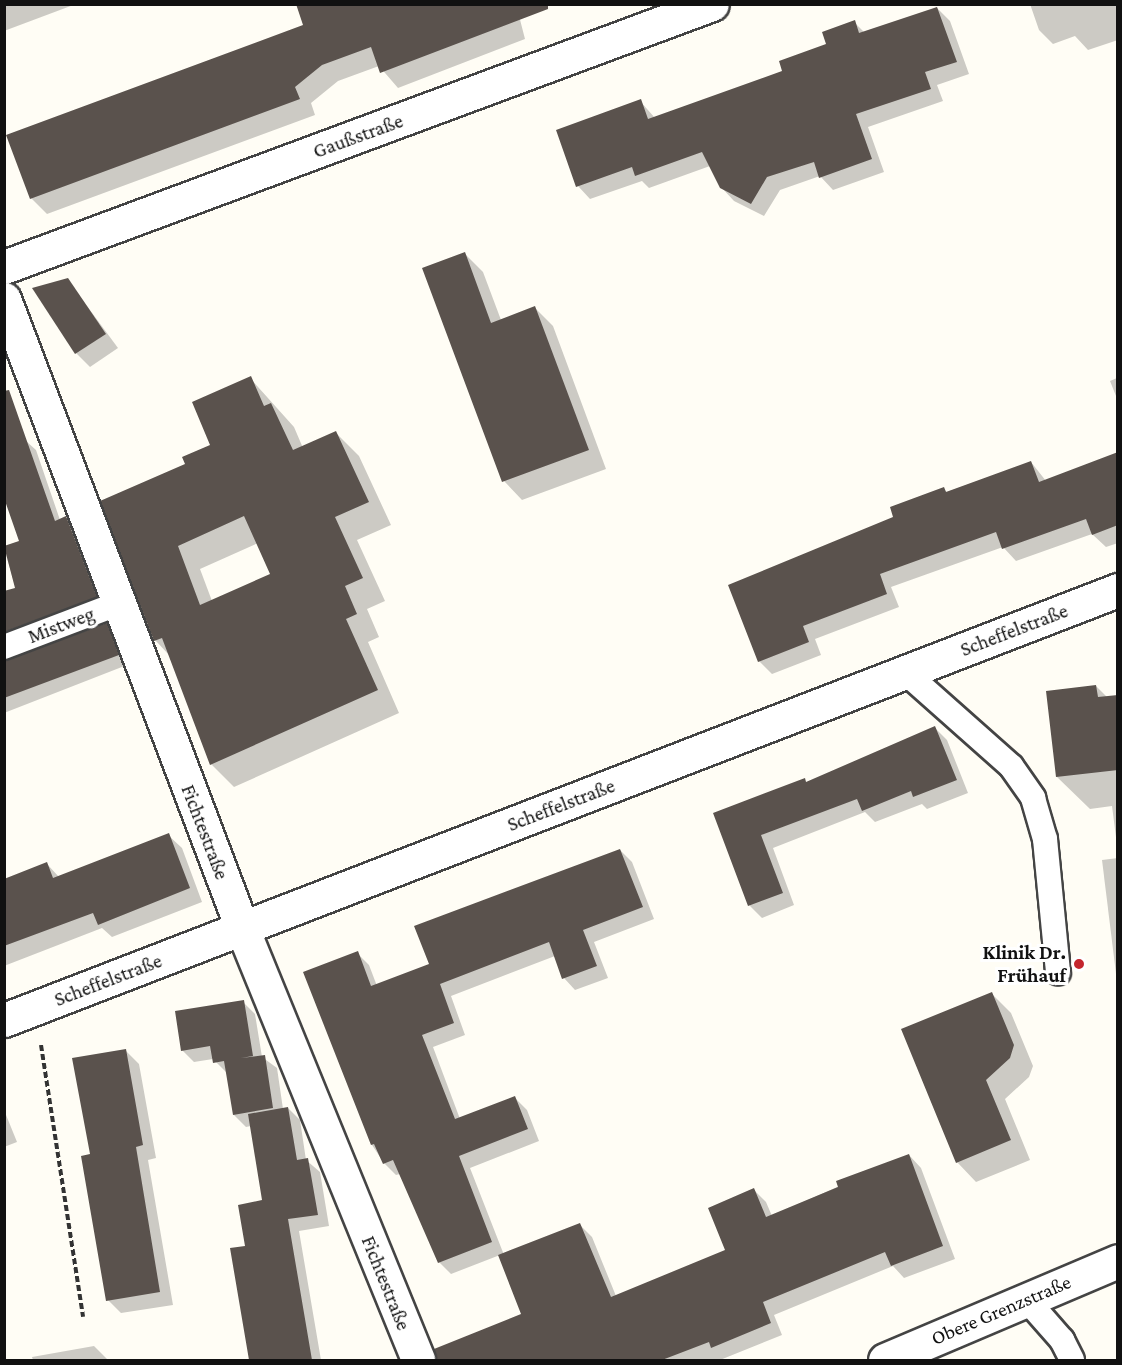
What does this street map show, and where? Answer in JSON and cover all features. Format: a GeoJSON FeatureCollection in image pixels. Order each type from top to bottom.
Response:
{"type":"FeatureCollection","features":[{"type":"Feature","properties":{"kind":"street","name":"Gaußstraße"},"geometry":{"type":"LineString","coordinates":[[4,267],[712,4]]}},
{"type":"Feature","properties":{"kind":"street","name":"Fichtestraße"},"geometry":{"type":"LineString","coordinates":[[4,299],[117,604],[242,928],[418,1360]]}},
{"type":"Feature","properties":{"kind":"street","name":"Scheffelstraße"},"geometry":{"type":"LineString","coordinates":[[4,1020],[1118,590]]}},
{"type":"Feature","properties":{"kind":"street","name":"Obere Grenzstraße"},"geometry":{"type":"LineString","coordinates":[[891,1360],[1026,1299],[1118,1261]]}},
{"type":"Feature","properties":{"kind":"lane","name":"Mistweg"},"geometry":{"type":"LineString","coordinates":[[4,646],[117,604]]}},
{"type":"Feature","properties":{"kind":"lane"},"geometry":{"type":"LineString","coordinates":[[905,672],[1011,766],[1033,798],[1045,839],[1058,972]]}},
{"type":"Feature","properties":{"kind":"lane"},"geometry":{"type":"LineString","coordinates":[[1026,1299],[1062,1340],[1072,1360]]}},
{"type":"Feature","properties":{"kind":"path"},"geometry":{"type":"LineString","coordinates":[[35,1008],[83,1317]]}},
{"type":"Feature","properties":{"kind":"building"},"geometry":{"type":"Polygon","coordinates":[[[296,4],[548,4],[548,9],[380,73],[371,47],[322,65],[295,87],[300,99],[30,199],[6,135],[303,25],[296,4]]]}},
{"type":"Feature","properties":{"kind":"building"},"geometry":{"type":"Polygon","coordinates":[[[937,7],[957,62],[925,72],[931,89],[856,114],[872,159],[819,178],[814,162],[767,177],[751,204],[720,188],[702,152],[635,176],[632,167],[576,187],[556,130],[641,99],[648,119],[782,71],[779,61],[826,44],[822,32],[855,20],[859,33],[937,7]]]}},
{"type":"Feature","properties":{"kind":"building"},"geometry":{"type":"Polygon","coordinates":[[[465,252],[491,323],[535,306],[589,450],[502,482],[422,268],[465,252]]]}},
{"type":"Feature","properties":{"kind":"building"},"geometry":{"type":"Polygon","coordinates":[[[68,278],[106,334],[75,354],[32,288],[68,278]]]}},
{"type":"Feature","properties":{"kind":"building"},"geometry":{"type":"Polygon","coordinates":[[[251,376],[264,406],[271,403],[293,450],[336,431],[369,502],[335,517],[363,578],[345,586],[357,614],[346,619],[378,690],[210,765],[162,638],[154,641],[100,501],[185,464],[182,457],[210,445],[192,402],[251,376]],[[244,516],[178,546],[200,605],[270,574],[244,516]]]}},
{"type":"Feature","properties":{"kind":"building"},"geometry":{"type":"Polygon","coordinates":[[[9,390],[55,521],[66,516],[97,597],[4,632],[4,591],[15,588],[4,546],[19,541],[4,498],[4,391],[9,390]]]}},
{"type":"Feature","properties":{"kind":"building"},"geometry":{"type":"Polygon","coordinates":[[[1118,452],[1118,525],[1092,535],[1086,519],[1002,549],[996,532],[880,574],[887,594],[803,626],[809,642],[758,662],[728,585],[893,517],[890,507],[944,487],[946,492],[1031,461],[1039,482],[1118,452]]]}},
{"type":"Feature","properties":{"kind":"building"},"geometry":{"type":"Polygon","coordinates":[[[107,623],[119,655],[4,698],[4,661],[107,623]]]}},
{"type":"Feature","properties":{"kind":"building"},"geometry":{"type":"Polygon","coordinates":[[[1096,685],[1098,697],[1118,695],[1118,770],[1056,777],[1046,691],[1096,685]]]}},
{"type":"Feature","properties":{"kind":"building"},"geometry":{"type":"Polygon","coordinates":[[[935,726],[957,780],[913,797],[911,791],[862,811],[857,799],[761,835],[783,893],[748,906],[713,813],[805,778],[806,782],[935,726]]]}},
{"type":"Feature","properties":{"kind":"building"},"geometry":{"type":"Polygon","coordinates":[[[169,833],[190,888],[98,925],[93,913],[4,946],[4,879],[47,862],[53,878],[169,833]]]}},
{"type":"Feature","properties":{"kind":"building"},"geometry":{"type":"Polygon","coordinates":[[[620,849],[643,907],[583,930],[597,966],[562,979],[549,942],[440,984],[454,1023],[422,1035],[455,1119],[515,1096],[528,1129],[459,1156],[492,1242],[438,1263],[393,1160],[383,1164],[374,1144],[371,1145],[303,972],[358,951],[371,986],[429,964],[414,926],[620,849]]]}},
{"type":"Feature","properties":{"kind":"building"},"geometry":{"type":"Polygon","coordinates":[[[992,992],[1014,1045],[1010,1058],[986,1080],[1011,1140],[956,1163],[901,1029],[992,992]]]}},
{"type":"Feature","properties":{"kind":"building"},"geometry":{"type":"Polygon","coordinates":[[[244,1000],[253,1056],[241,1058],[265,1055],[273,1108],[233,1115],[224,1061],[213,1063],[210,1046],[181,1051],[175,1011],[244,1000]]]}},
{"type":"Feature","properties":{"kind":"building"},"geometry":{"type":"Polygon","coordinates":[[[126,1049],[143,1145],[136,1147],[160,1292],[106,1301],[81,1156],[90,1154],[72,1058],[126,1049]]]}},
{"type":"Feature","properties":{"kind":"building"},"geometry":{"type":"Polygon","coordinates":[[[288,1107],[297,1160],[308,1158],[318,1215],[288,1219],[312,1360],[249,1360],[230,1248],[245,1246],[238,1205],[262,1200],[248,1114],[288,1107]]]}},
{"type":"Feature","properties":{"kind":"building"},"geometry":{"type":"Polygon","coordinates":[[[909,1154],[943,1246],[891,1266],[885,1252],[763,1302],[771,1323],[711,1348],[709,1342],[662,1360],[436,1360],[434,1349],[521,1314],[498,1255],[580,1223],[611,1297],[725,1250],[708,1208],[754,1188],[766,1217],[838,1187],[836,1181],[909,1154]]]}},
{"type":"Feature","properties":{"kind":"place","name":"Klinik Dr. Frühauf"},"geometry":{"type":"Point","coordinates":[1079,964]}}]}
